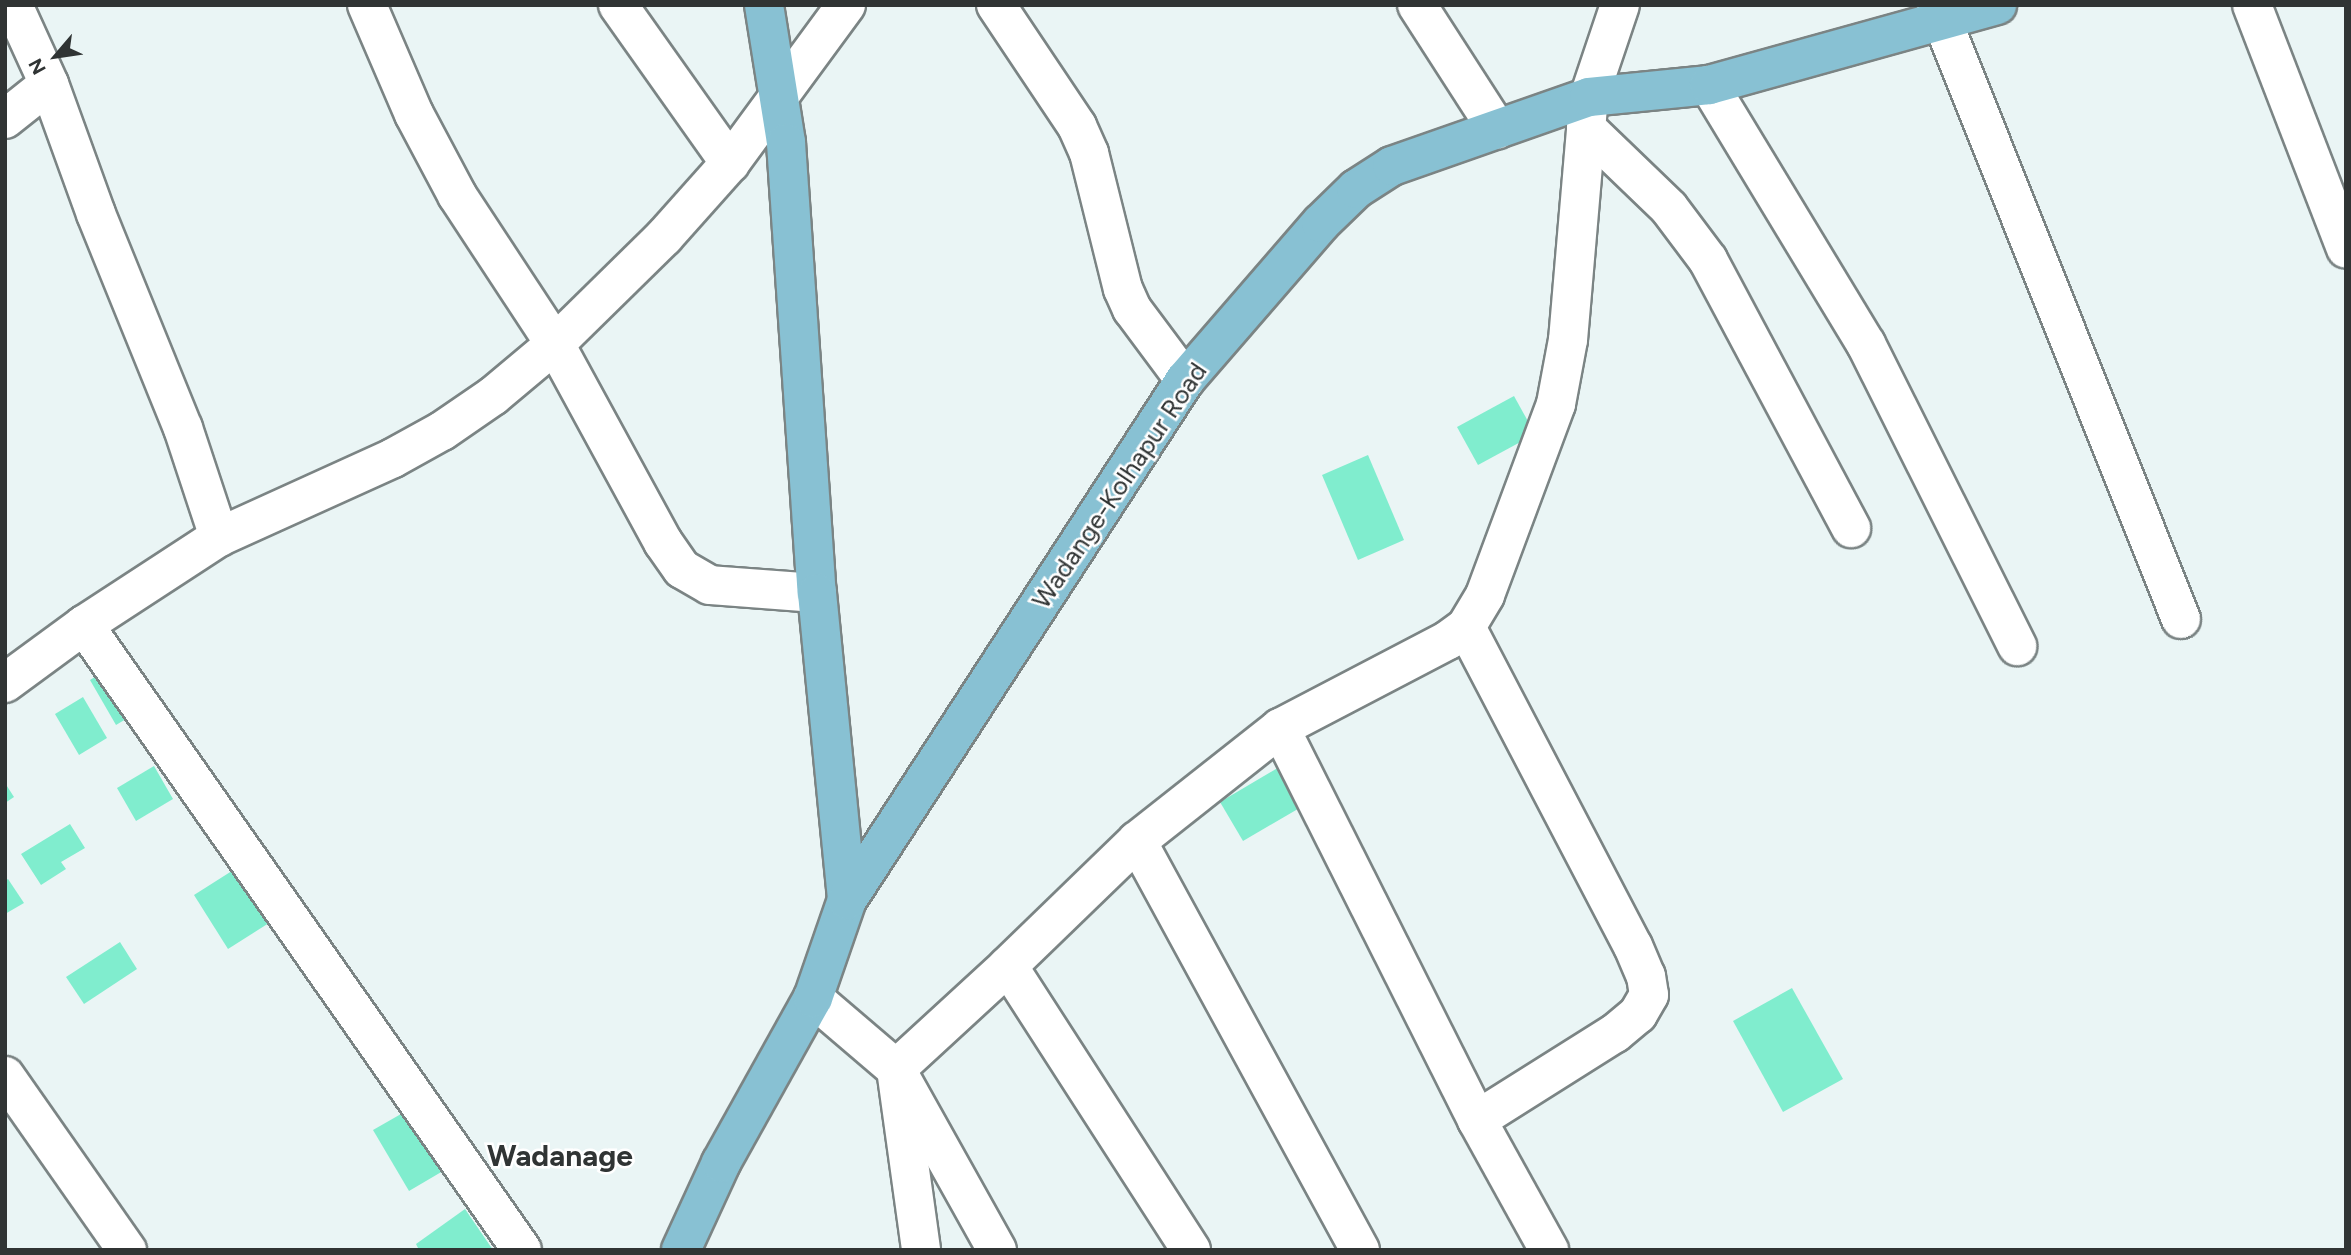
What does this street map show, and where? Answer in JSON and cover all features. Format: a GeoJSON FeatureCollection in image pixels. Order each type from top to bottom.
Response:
{"type":"FeatureCollection","features":[{"type":"Feature","properties":{"kind":"main road"},"geometry":{"type":"LineString","coordinates":[[764,5],[787,156],[817,593],[847,900]]}},
{"type":"Feature","properties":{"kind":"main road","name":"Wadange-Kolhapur Road"},"geometry":{"type":"LineString","coordinates":[[681,1250],[721,1163],[813,998],[847,900],[1185,380],[1321,223],[1356,189],[1392,166],[1497,129],[1709,85],[1939,13],[1997,5]]}},
{"type":"Feature","properties":{"kind":"street"},"geometry":{"type":"LineString","coordinates":[[13,5],[49,85],[96,214],[183,428],[219,537]]}},
{"type":"Feature","properties":{"kind":"street"},"geometry":{"type":"LineString","coordinates":[[367,5],[414,114],[457,195],[555,344],[663,542],[682,569],[710,585],[817,593]]}},
{"type":"Feature","properties":{"kind":"street"},"geometry":{"type":"LineString","coordinates":[[618,5],[730,163]]}},
{"type":"Feature","properties":{"kind":"street"},"geometry":{"type":"LineString","coordinates":[[5,682],[84,625],[219,537],[393,458],[442,432],[493,396],[555,344],[664,237],[730,163],[846,5]]}},
{"type":"Feature","properties":{"kind":"street"},"geometry":{"type":"LineString","coordinates":[[996,5],[1077,126],[1089,153],[1123,289],[1132,309],[1185,380]]}},
{"type":"Feature","properties":{"kind":"street"},"geometry":{"type":"LineString","coordinates":[[1417,5],[1497,129]]}},
{"type":"Feature","properties":{"kind":"street"},"geometry":{"type":"LineString","coordinates":[[896,1069],[1008,966],[1137,841],[1280,728],[1427,652],[1466,627],[1485,595],[1556,404],[1568,340],[1587,112],[1620,5]]}},
{"type":"Feature","properties":{"kind":"street"},"geometry":{"type":"LineString","coordinates":[[2252,5],[2346,248]]}},
{"type":"Feature","properties":{"kind":"street"},"geometry":{"type":"LineString","coordinates":[[1939,13],[2181,619]]}},
{"type":"Feature","properties":{"kind":"street"},"geometry":{"type":"LineString","coordinates":[[5,119],[49,85]]}},
{"type":"Feature","properties":{"kind":"street"},"geometry":{"type":"LineString","coordinates":[[1709,85],[1866,344],[2017,646]]}},
{"type":"Feature","properties":{"kind":"street"},"geometry":{"type":"LineString","coordinates":[[1587,112],[1669,208],[1708,260],[1851,528]]}},
{"type":"Feature","properties":{"kind":"street"},"geometry":{"type":"LineString","coordinates":[[84,625],[522,1250]]}},
{"type":"Feature","properties":{"kind":"street"},"geometry":{"type":"LineString","coordinates":[[1466,627],[1633,946],[1646,976],[1649,995],[1639,1014],[1615,1033],[1476,1120]]}},
{"type":"Feature","properties":{"kind":"street"},"geometry":{"type":"LineString","coordinates":[[1280,728],[1476,1120],[1549,1250]]}},
{"type":"Feature","properties":{"kind":"street"},"geometry":{"type":"LineString","coordinates":[[1137,841],[1360,1250]]}},
{"type":"Feature","properties":{"kind":"street"},"geometry":{"type":"LineString","coordinates":[[1008,966],[1191,1250]]}},
{"type":"Feature","properties":{"kind":"street"},"geometry":{"type":"LineString","coordinates":[[813,998],[896,1069],[997,1250]]}},
{"type":"Feature","properties":{"kind":"street"},"geometry":{"type":"LineString","coordinates":[[896,1069],[921,1250]]}},
{"type":"Feature","properties":{"kind":"street"},"geometry":{"type":"LineString","coordinates":[[5,1076],[127,1250]]}},
{"type":"Feature","properties":{"kind":"building"},"geometry":{"type":"Polygon","coordinates":[[[1514,396],[1535,434],[1478,465],[1457,427],[1514,396]]]}},
{"type":"Feature","properties":{"kind":"building"},"geometry":{"type":"Polygon","coordinates":[[[1368,455],[1404,540],[1358,560],[1322,475],[1368,455]]]}},
{"type":"Feature","properties":{"kind":"building"},"geometry":{"type":"Polygon","coordinates":[[[109,668],[136,713],[116,725],[90,680],[109,668]]]}},
{"type":"Feature","properties":{"kind":"building"},"geometry":{"type":"Polygon","coordinates":[[[83,697],[107,738],[79,755],[55,714],[83,697]]]}},
{"type":"Feature","properties":{"kind":"building"},"geometry":{"type":"Polygon","coordinates":[[[154,766],[173,799],[136,821],[117,788],[154,766]]]}},
{"type":"Feature","properties":{"kind":"building"},"geometry":{"type":"Polygon","coordinates":[[[1281,766],[1303,806],[1243,841],[1220,802],[1281,766]]]}},
{"type":"Feature","properties":{"kind":"building"},"geometry":{"type":"Polygon","coordinates":[[[5,783],[14,797],[5,803],[5,783]]]}},
{"type":"Feature","properties":{"kind":"building"},"geometry":{"type":"Polygon","coordinates":[[[70,824],[85,848],[61,862],[66,869],[41,885],[21,854],[70,824]]]}},
{"type":"Feature","properties":{"kind":"building"},"geometry":{"type":"Polygon","coordinates":[[[235,869],[269,923],[228,949],[194,895],[235,869]]]}},
{"type":"Feature","properties":{"kind":"building"},"geometry":{"type":"Polygon","coordinates":[[[8,879],[24,903],[5,914],[5,881],[8,879]]]}},
{"type":"Feature","properties":{"kind":"building"},"geometry":{"type":"Polygon","coordinates":[[[120,942],[137,969],[84,1004],[66,977],[120,942]]]}},
{"type":"Feature","properties":{"kind":"building"},"geometry":{"type":"Polygon","coordinates":[[[1792,988],[1843,1079],[1783,1112],[1733,1021],[1792,988]]]}},
{"type":"Feature","properties":{"kind":"building"},"geometry":{"type":"Polygon","coordinates":[[[408,1110],[443,1171],[409,1191],[373,1130],[408,1110]]]}},
{"type":"Feature","properties":{"kind":"building"},"geometry":{"type":"Polygon","coordinates":[[[465,1209],[493,1250],[419,1250],[416,1244],[465,1209]]]}},
{"type":"Feature","properties":{"kind":"district","name":"Wadanage"},"geometry":{"type":"Point","coordinates":[560,1156]}}]}
